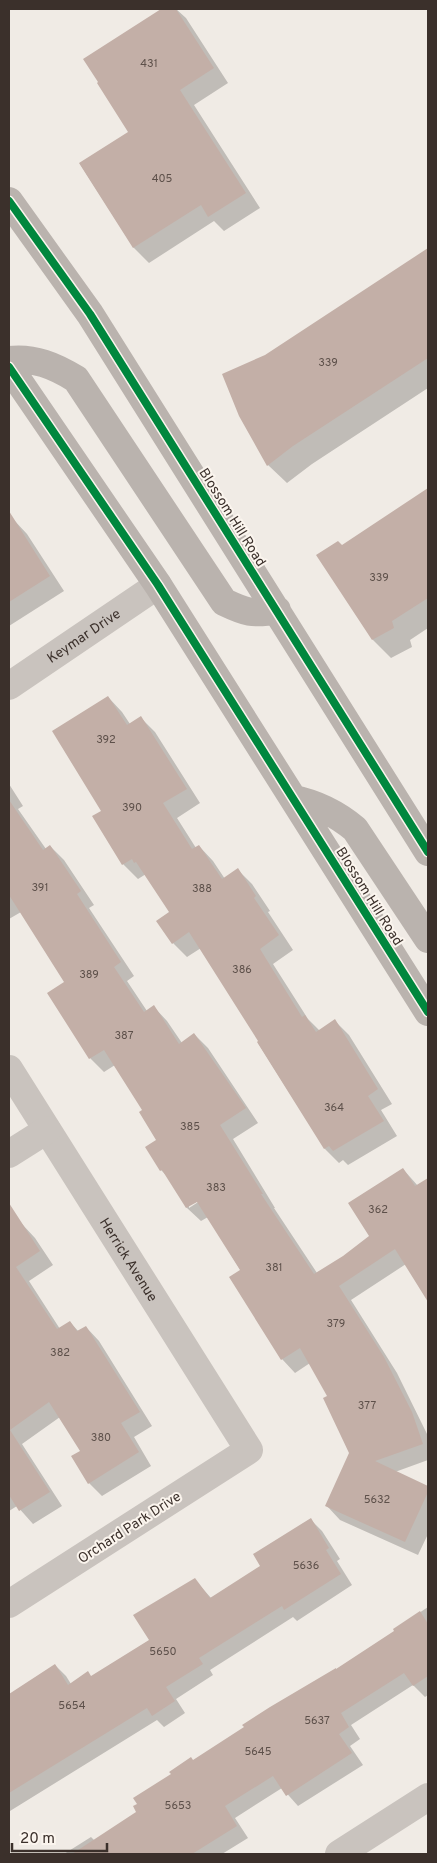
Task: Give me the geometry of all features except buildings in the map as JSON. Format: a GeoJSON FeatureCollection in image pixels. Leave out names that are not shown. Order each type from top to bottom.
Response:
{"type":"FeatureCollection","features":[{"type":"Feature","properties":{"kind":"main road","name":"Blossom Hill Road"},"geometry":{"type":"LineString","coordinates":[[9,201],[90,314],[428,852]]}},
{"type":"Feature","properties":{"kind":"main road"},"geometry":{"type":"LineString","coordinates":[[9,360],[22,359],[41,362],[59,368],[76,379],[224,602],[242,610],[259,614],[277,610]]}},
{"type":"Feature","properties":{"kind":"main road","name":"Blossom Hill Road"},"geometry":{"type":"LineString","coordinates":[[9,367],[158,585],[428,1012]]}},
{"type":"Feature","properties":{"kind":"main road"},"geometry":{"type":"LineString","coordinates":[[294,799],[326,809],[355,829],[428,939]]}},
{"type":"Feature","properties":{"kind":"street","name":"Keymar Drive"},"geometry":{"type":"LineString","coordinates":[[9,686],[158,585]]}},
{"type":"Feature","properties":{"kind":"street","name":"Herrick Avenue"},"geometry":{"type":"LineString","coordinates":[[9,1069],[249,1450]]}},
{"type":"Feature","properties":{"kind":"street"},"geometry":{"type":"LineString","coordinates":[[9,1154],[47,1130]]}},
{"type":"Feature","properties":{"kind":"street","name":"Orchard Park Drive"},"geometry":{"type":"LineString","coordinates":[[9,1604],[249,1450]]}},
{"type":"Feature","properties":{"kind":"street"},"geometry":{"type":"LineString","coordinates":[[338,1854],[428,1797]]}},
{"type":"Feature","properties":{"kind":"cycle path"},"geometry":{"type":"LineString","coordinates":[[9,201],[90,314],[428,852]]}},
{"type":"Feature","properties":{"kind":"cycle path"},"geometry":{"type":"LineString","coordinates":[[9,367],[158,585],[428,1012]]}}]}
